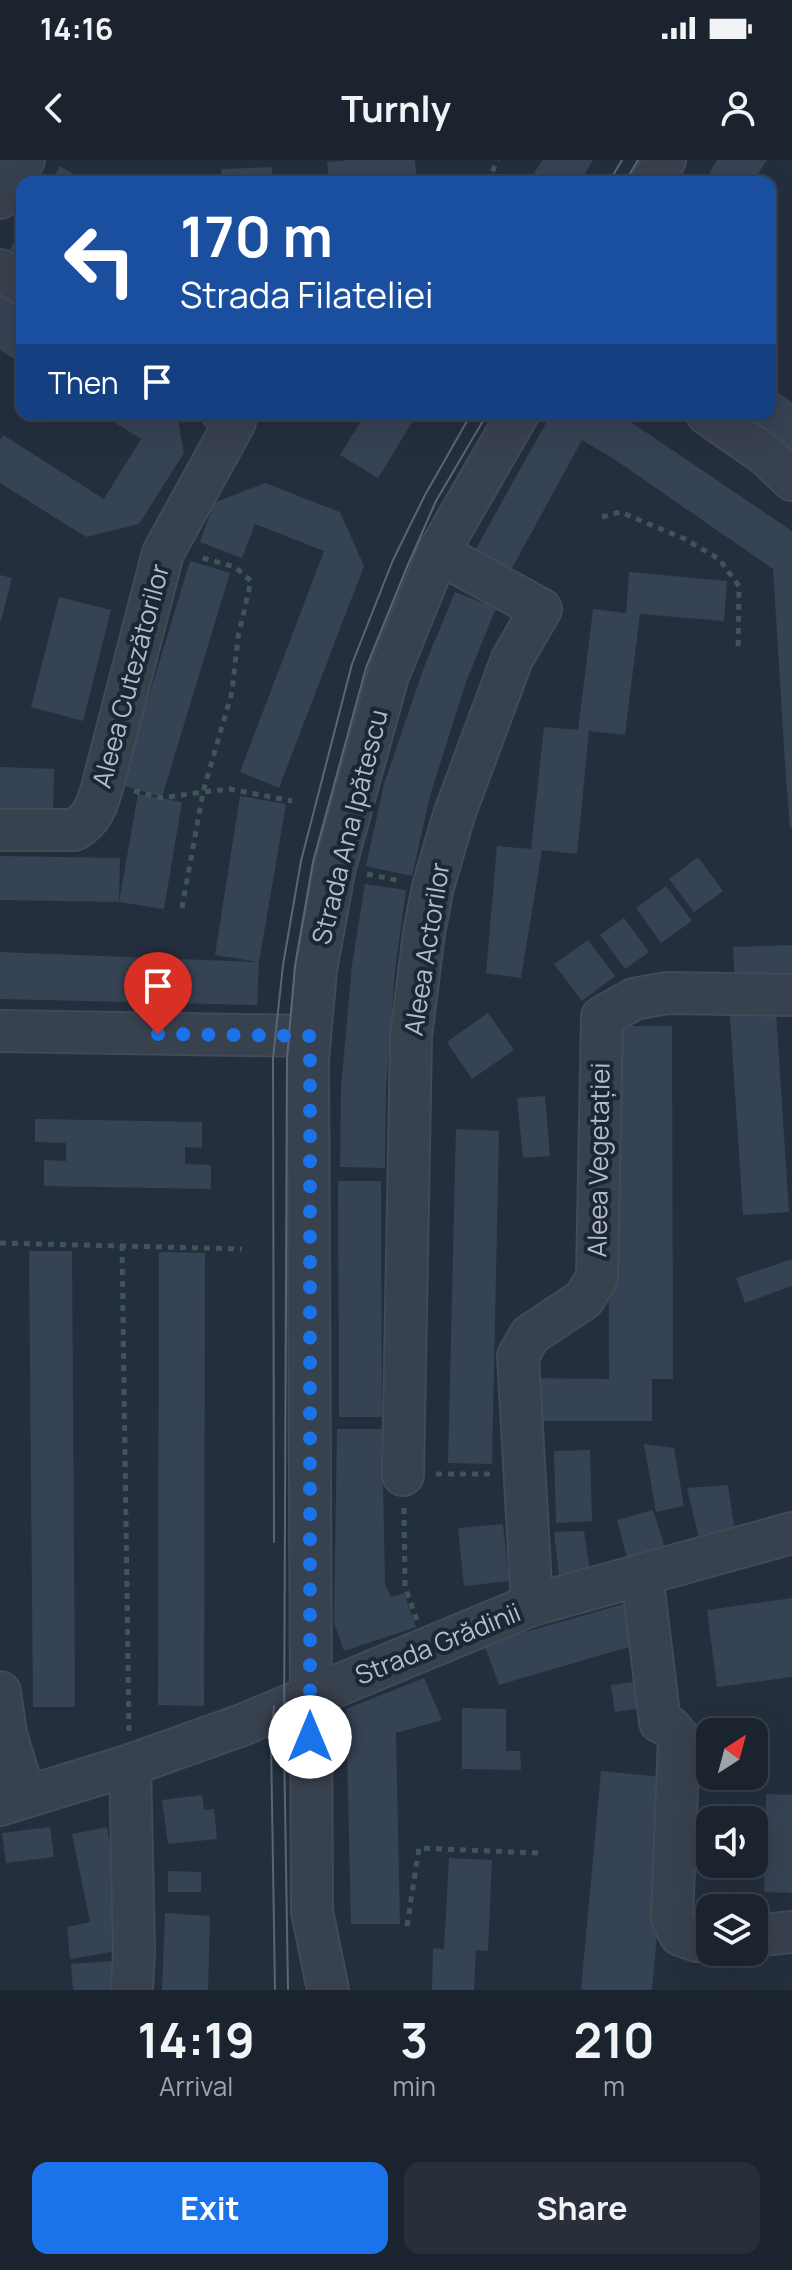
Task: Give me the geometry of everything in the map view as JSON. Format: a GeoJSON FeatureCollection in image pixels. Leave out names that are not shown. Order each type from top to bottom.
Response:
{"type":"FeatureCollection","features":[{"type":"Feature","properties":{"kind":"street"},"geometry":{"type":"LineString","coordinates":[[0,198],[24,160]]}},
{"type":"Feature","properties":{"kind":"street","name":"Aleea Cutezătorilor"},"geometry":{"type":"LineString","coordinates":[[0,830],[74,830],[92,816],[163,553],[235,422],[232,420]]}},
{"type":"Feature","properties":{"kind":"street","name":"Strada Ana Ipătescu"},"geometry":{"type":"LineString","coordinates":[[328,1990],[312,1911],[310,1036],[316,970],[335,867],[388,676],[438,553],[515,420]]}},
{"type":"Feature","properties":{"kind":"street"},"geometry":{"type":"LineString","coordinates":[[716,420],[766,455],[792,480]]}},
{"type":"Feature","properties":{"kind":"street","name":"Aleea Actorilor"},"geometry":{"type":"LineString","coordinates":[[403,1475],[407,1173],[415,991],[433,887],[454,815],[512,659],[541,609],[438,553]]}},
{"type":"Feature","properties":{"kind":"street","name":"Aleea Vegetației"},"geometry":{"type":"LineString","coordinates":[[532,1605],[518,1356],[530,1335],[584,1299],[597,1277],[602,1017],[634,999],[667,993],[792,995]]}},
{"type":"Feature","properties":{"kind":"street"},"geometry":{"type":"LineString","coordinates":[[0,1031],[310,1036]]}},
{"type":"Feature","properties":{"kind":"street","name":"Strada Grădinii"},"geometry":{"type":"LineString","coordinates":[[12,1801],[130,1765],[242,1725],[532,1605],[792,1533]]}},
{"type":"Feature","properties":{"kind":"street"},"geometry":{"type":"LineString","coordinates":[[642,1575],[660,1722],[671,1728],[679,1738],[672,1919],[680,1935],[696,1941]]}},
{"type":"Feature","properties":{"kind":"street"},"geometry":{"type":"LineString","coordinates":[[0,1692],[12,1801]]}},
{"type":"Feature","properties":{"kind":"street"},"geometry":{"type":"LineString","coordinates":[[130,1765],[132,1990]]}},
{"type":"Feature","properties":{"kind":"street"},"geometry":{"type":"LineString","coordinates":[[768,1935],[792,1932]]}},
{"type":"Feature","properties":{"kind":"path"},"geometry":{"type":"LineString","coordinates":[[602,517],[620,512],[685,539],[719,559],[739,586],[738,652]]}},
{"type":"Feature","properties":{"kind":"path"},"geometry":{"type":"LineString","coordinates":[[163,553],[192,555],[235,567],[251,581],[238,637],[232,692],[203,792],[182,908]]}},
{"type":"Feature","properties":{"kind":"path"},"geometry":{"type":"LineString","coordinates":[[103,784],[162,798],[230,789],[292,801]]}},
{"type":"Feature","properties":{"kind":"path"},"geometry":{"type":"LineString","coordinates":[[360,873],[433,887]]}},
{"type":"Feature","properties":{"kind":"path"},"geometry":{"type":"LineString","coordinates":[[0,1243],[242,1249]]}},
{"type":"Feature","properties":{"kind":"path"},"geometry":{"type":"LineString","coordinates":[[122,1245],[130,1765]]}},
{"type":"Feature","properties":{"kind":"path"},"geometry":{"type":"LineString","coordinates":[[427,1647],[405,1587],[403,1475],[525,1474]]}},
{"type":"Feature","properties":{"kind":"path"},"geometry":{"type":"LineString","coordinates":[[407,1926],[419,1848],[541,1853]]}},
{"type":"Feature","properties":{"kind":"building"},"geometry":{"type":"Polygon","coordinates":[[[415,160],[416,176],[328,176],[327,162],[415,160]]]}},
{"type":"Feature","properties":{"kind":"building"},"geometry":{"type":"Polygon","coordinates":[[[542,160],[593,160],[584,176],[533,176],[542,160]]]}},
{"type":"Feature","properties":{"kind":"building"},"geometry":{"type":"Polygon","coordinates":[[[717,160],[767,160],[757,176],[708,176],[717,160]]]}},
{"type":"Feature","properties":{"kind":"building"},"geometry":{"type":"Polygon","coordinates":[[[60,166],[76,176],[54,176],[60,166]]]}},
{"type":"Feature","properties":{"kind":"building"},"geometry":{"type":"Polygon","coordinates":[[[272,167],[273,176],[221,176],[221,169],[272,167]]]}},
{"type":"Feature","properties":{"kind":"building"},"geometry":{"type":"Polygon","coordinates":[[[16,239],[16,259],[7,254],[16,239]]]}},
{"type":"Feature","properties":{"kind":"building"},"geometry":{"type":"Polygon","coordinates":[[[0,295],[16,304],[16,360],[0,350],[0,295]]]}},
{"type":"Feature","properties":{"kind":"building"},"geometry":{"type":"Polygon","coordinates":[[[776,391],[792,402],[792,449],[751,422],[776,420],[776,391]]]}},
{"type":"Feature","properties":{"kind":"building"},"geometry":{"type":"Polygon","coordinates":[[[111,420],[178,420],[184,453],[139,524],[86,537],[0,483],[0,440],[3,435],[104,499],[141,439],[111,420]]]}},
{"type":"Feature","properties":{"kind":"building"},"geometry":{"type":"Polygon","coordinates":[[[361,420],[413,420],[378,478],[340,455],[361,420]]]}},
{"type":"Feature","properties":{"kind":"building"},"geometry":{"type":"Polygon","coordinates":[[[548,420],[628,420],[792,531],[792,828],[773,569],[582,440],[505,581],[469,561],[548,420]]]}},
{"type":"Feature","properties":{"kind":"building"},"geometry":{"type":"Polygon","coordinates":[[[265,483],[340,512],[364,566],[279,788],[240,772],[324,551],[255,524],[242,558],[200,542],[214,503],[265,483]]]}},
{"type":"Feature","properties":{"kind":"building"},"geometry":{"type":"Polygon","coordinates":[[[190,561],[230,573],[162,797],[122,785],[190,561]]]}},
{"type":"Feature","properties":{"kind":"building"},"geometry":{"type":"Polygon","coordinates":[[[629,572],[727,581],[724,621],[640,614],[625,735],[589,731],[577,854],[542,850],[521,978],[486,973],[497,846],[531,849],[544,727],[578,730],[593,609],[626,613],[629,572]]]}},
{"type":"Feature","properties":{"kind":"building"},"geometry":{"type":"Polygon","coordinates":[[[0,575],[12,578],[1,621],[0,621],[0,575]]]}},
{"type":"Feature","properties":{"kind":"building"},"geometry":{"type":"Polygon","coordinates":[[[455,592],[496,608],[466,682],[430,796],[412,876],[366,866],[384,784],[424,667],[455,592]]]}},
{"type":"Feature","properties":{"kind":"building"},"geometry":{"type":"Polygon","coordinates":[[[59,597],[111,610],[83,721],[31,707],[59,597]]]}},
{"type":"Feature","properties":{"kind":"building"},"geometry":{"type":"Polygon","coordinates":[[[0,767],[54,769],[53,818],[0,817],[0,767]]]}},
{"type":"Feature","properties":{"kind":"building"},"geometry":{"type":"Polygon","coordinates":[[[138,794],[182,802],[164,909],[119,902],[138,794]]]}},
{"type":"Feature","properties":{"kind":"building"},"geometry":{"type":"Polygon","coordinates":[[[240,796],[286,804],[259,962],[215,955],[240,796]]]}},
{"type":"Feature","properties":{"kind":"building"},"geometry":{"type":"Polygon","coordinates":[[[0,856],[120,858],[119,902],[0,900],[0,856]]]}},
{"type":"Feature","properties":{"kind":"building"},"geometry":{"type":"Polygon","coordinates":[[[698,857],[723,891],[694,912],[669,879],[698,857]]]}},
{"type":"Feature","properties":{"kind":"building"},"geometry":{"type":"Polygon","coordinates":[[[365,884],[406,890],[395,970],[386,1089],[385,1168],[340,1167],[341,1087],[352,965],[365,884]]]}},
{"type":"Feature","properties":{"kind":"building"},"geometry":{"type":"Polygon","coordinates":[[[666,886],[692,921],[661,943],[636,908],[666,886]]]}},
{"type":"Feature","properties":{"kind":"building"},"geometry":{"type":"Polygon","coordinates":[[[624,918],[649,952],[625,969],[600,935],[624,918]]]}},
{"type":"Feature","properties":{"kind":"building"},"geometry":{"type":"Polygon","coordinates":[[[588,940],[615,976],[582,1001],[554,964],[588,940]]]}},
{"type":"Feature","properties":{"kind":"building"},"geometry":{"type":"Polygon","coordinates":[[[792,945],[792,982],[735,985],[733,947],[792,945]]]}},
{"type":"Feature","properties":{"kind":"building"},"geometry":{"type":"Polygon","coordinates":[[[0,952],[259,962],[257,1005],[0,999],[0,952]]]}},
{"type":"Feature","properties":{"kind":"building"},"geometry":{"type":"Polygon","coordinates":[[[488,1013],[514,1050],[472,1079],[447,1042],[488,1013]]]}},
{"type":"Feature","properties":{"kind":"building"},"geometry":{"type":"Polygon","coordinates":[[[776,1013],[789,1212],[743,1215],[730,1016],[776,1013]]]}},
{"type":"Feature","properties":{"kind":"building"},"geometry":{"type":"Polygon","coordinates":[[[608,1026],[672,1026],[673,1379],[652,1379],[652,1421],[529,1421],[529,1378],[609,1379],[608,1026]]]}},
{"type":"Feature","properties":{"kind":"building"},"geometry":{"type":"Polygon","coordinates":[[[545,1096],[550,1156],[523,1158],[517,1098],[545,1096]]]}},
{"type":"Feature","properties":{"kind":"building"},"geometry":{"type":"Polygon","coordinates":[[[35,1119],[202,1122],[202,1148],[185,1147],[185,1164],[211,1165],[211,1189],[44,1186],[44,1160],[66,1161],[66,1143],[35,1142],[35,1119]]]}},
{"type":"Feature","properties":{"kind":"building"},"geometry":{"type":"Polygon","coordinates":[[[456,1129],[499,1131],[492,1464],[448,1463],[456,1129]]]}},
{"type":"Feature","properties":{"kind":"building"},"geometry":{"type":"Polygon","coordinates":[[[338,1181],[381,1181],[382,1417],[339,1417],[338,1181]]]}},
{"type":"Feature","properties":{"kind":"building"},"geometry":{"type":"Polygon","coordinates":[[[29,1251],[72,1251],[75,1707],[33,1707],[29,1251]]]}},
{"type":"Feature","properties":{"kind":"building"},"geometry":{"type":"Polygon","coordinates":[[[159,1252],[205,1253],[204,1706],[158,1705],[159,1252]]]}},
{"type":"Feature","properties":{"kind":"building"},"geometry":{"type":"Polygon","coordinates":[[[792,1259],[792,1286],[745,1303],[736,1278],[792,1259]]]}},
{"type":"Feature","properties":{"kind":"building"},"geometry":{"type":"Polygon","coordinates":[[[337,1429],[382,1429],[385,1584],[391,1597],[404,1593],[416,1627],[344,1651],[334,1623],[337,1429]]]}},
{"type":"Feature","properties":{"kind":"building"},"geometry":{"type":"Polygon","coordinates":[[[644,1444],[674,1448],[684,1506],[656,1512],[644,1444]]]}},
{"type":"Feature","properties":{"kind":"building"},"geometry":{"type":"Polygon","coordinates":[[[590,1450],[592,1521],[556,1523],[554,1451],[590,1450]]]}},
{"type":"Feature","properties":{"kind":"building"},"geometry":{"type":"Polygon","coordinates":[[[728,1485],[735,1532],[699,1538],[687,1488],[728,1485]]]}},
{"type":"Feature","properties":{"kind":"building"},"geometry":{"type":"Polygon","coordinates":[[[653,1510],[667,1554],[630,1569],[617,1520],[653,1510]]]}},
{"type":"Feature","properties":{"kind":"building"},"geometry":{"type":"Polygon","coordinates":[[[503,1524],[509,1581],[464,1586],[458,1528],[503,1524]]]}},
{"type":"Feature","properties":{"kind":"building"},"geometry":{"type":"Polygon","coordinates":[[[584,1531],[591,1577],[560,1584],[554,1532],[584,1531]]]}},
{"type":"Feature","properties":{"kind":"building"},"geometry":{"type":"Polygon","coordinates":[[[792,1598],[792,1677],[717,1687],[707,1610],[792,1598]]]}},
{"type":"Feature","properties":{"kind":"building"},"geometry":{"type":"Polygon","coordinates":[[[634,1601],[646,1642],[499,1685],[484,1644],[634,1601]]]}},
{"type":"Feature","properties":{"kind":"building"},"geometry":{"type":"Polygon","coordinates":[[[424,1678],[442,1720],[396,1733],[400,1924],[351,1924],[346,1709],[424,1678]]]}},
{"type":"Feature","properties":{"kind":"building"},"geometry":{"type":"Polygon","coordinates":[[[640,1681],[643,1708],[615,1712],[611,1685],[640,1681]]]}},
{"type":"Feature","properties":{"kind":"building"},"geometry":{"type":"Polygon","coordinates":[[[462,1708],[506,1709],[506,1751],[520,1751],[521,1770],[462,1769],[462,1708]]]}},
{"type":"Feature","properties":{"kind":"building"},"geometry":{"type":"Polygon","coordinates":[[[601,1771],[671,1778],[652,1990],[581,1990],[601,1771]]]}},
{"type":"Feature","properties":{"kind":"building"},"geometry":{"type":"Polygon","coordinates":[[[766,1794],[792,1795],[792,1893],[764,1892],[764,1878],[768,1878],[766,1794]]]}},
{"type":"Feature","properties":{"kind":"building"},"geometry":{"type":"Polygon","coordinates":[[[202,1795],[204,1810],[214,1809],[217,1839],[168,1844],[162,1800],[202,1795]]]}},
{"type":"Feature","properties":{"kind":"building"},"geometry":{"type":"Polygon","coordinates":[[[50,1827],[54,1857],[6,1863],[2,1833],[50,1827]]]}},
{"type":"Feature","properties":{"kind":"building"},"geometry":{"type":"Polygon","coordinates":[[[107,1827],[127,1949],[70,1959],[67,1927],[90,1922],[72,1834],[107,1827]]]}},
{"type":"Feature","properties":{"kind":"building"},"geometry":{"type":"Polygon","coordinates":[[[449,1858],[492,1860],[488,1951],[476,1950],[474,1990],[432,1990],[433,1948],[444,1949],[449,1858]]]}},
{"type":"Feature","properties":{"kind":"building"},"geometry":{"type":"Polygon","coordinates":[[[168,1871],[201,1872],[201,1892],[168,1892],[168,1871]]]}},
{"type":"Feature","properties":{"kind":"building"},"geometry":{"type":"Polygon","coordinates":[[[165,1913],[210,1916],[208,1990],[162,1990],[165,1913]]]}},
{"type":"Feature","properties":{"kind":"building"},"geometry":{"type":"Polygon","coordinates":[[[124,1960],[126,1990],[73,1990],[71,1964],[124,1960]]]}},
{"type":"Feature","properties":{"kind":"tram line"},"geometry":{"type":"LineString","coordinates":[[613,176],[622,160]]}},
{"type":"Feature","properties":{"kind":"tram line"},"geometry":{"type":"LineString","coordinates":[[629,176],[638,160]]}},
{"type":"Feature","properties":{"kind":"tram line"},"geometry":{"type":"LineString","coordinates":[[274,1542],[273,1058],[283,965],[301,861],[352,664],[393,560],[468,420]]}},
{"type":"Feature","properties":{"kind":"tram line"},"geometry":{"type":"LineString","coordinates":[[288,1990],[284,1740],[287,1059],[295,966],[313,862],[366,668],[436,501],[483,420]]}},
{"type":"Feature","properties":{"kind":"tram line"},"geometry":{"type":"LineString","coordinates":[[274,1706],[271,1741],[275,1990]]}},
{"type":"Feature","properties":{"kind":"route"},"geometry":{"type":"LineString","coordinates":[[158,1034],[310,1036],[310,1737]]}}]}
